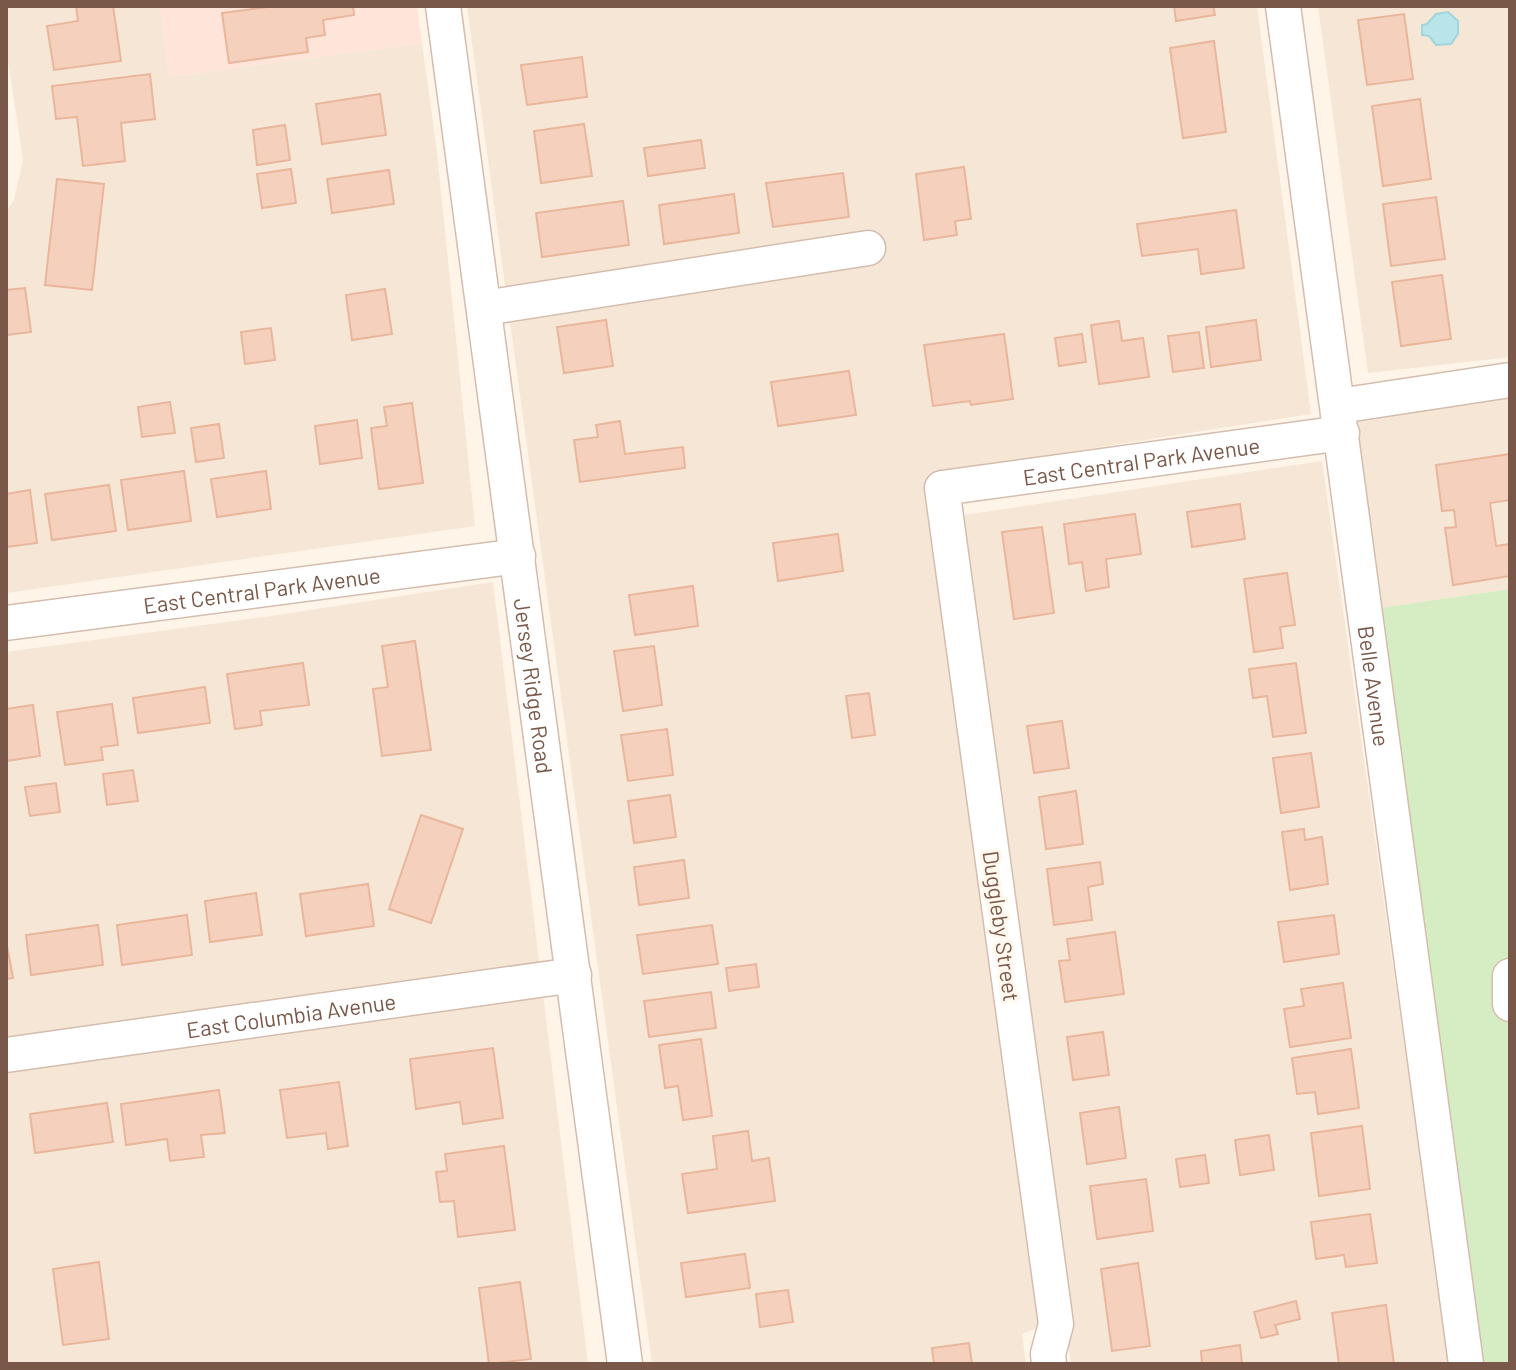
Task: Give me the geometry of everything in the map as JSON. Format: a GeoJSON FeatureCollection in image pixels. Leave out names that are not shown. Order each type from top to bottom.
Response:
{"type":"FeatureCollection","features":[{"type":"Feature","properties":{"kind":"street","name":"Jersey Ridge Road"},"geometry":{"type":"LineString","coordinates":[[443,6],[625,1364]]}},
{"type":"Feature","properties":{"kind":"street","name":"Belle Avenue"},"geometry":{"type":"LineString","coordinates":[[1283,6],[1466,1364]]}},
{"type":"Feature","properties":{"kind":"street"},"geometry":{"type":"LineString","coordinates":[[484,308],[868,248]]}},
{"type":"Feature","properties":{"kind":"street","name":"East Central Park Avenue"},"geometry":{"type":"LineString","coordinates":[[942,488],[1340,420],[1510,380]]}},
{"type":"Feature","properties":{"kind":"street","name":"Duggleby Street"},"geometry":{"type":"LineString","coordinates":[[942,488],[1056,1324],[1048,1354],[1049,1364]]}},
{"type":"Feature","properties":{"kind":"street","name":"East Central Park Avenue"},"geometry":{"type":"LineString","coordinates":[[6,623],[518,556]]}},
{"type":"Feature","properties":{"kind":"street","name":"East Columbia Avenue"},"geometry":{"type":"LineString","coordinates":[[6,1055],[574,975]]}},
{"type":"Feature","properties":{"kind":"street"},"geometry":{"type":"LineString","coordinates":[[1510,976],[1510,1004]]}},
{"type":"Feature","properties":{"kind":"shaded area"},"geometry":{"type":"Polygon","coordinates":[[[6,6],[160,6],[169,77],[422,43],[437,152],[475,526],[6,593],[6,212],[14,200],[23,160],[6,47],[6,6]]]}},
{"type":"Feature","properties":{"kind":"shaded area"},"geometry":{"type":"Polygon","coordinates":[[[160,6],[417,6],[422,43],[169,77],[160,6]]]}},
{"type":"Feature","properties":{"kind":"shaded area"},"geometry":{"type":"Polygon","coordinates":[[[467,6],[1257,6],[1311,414],[934,473],[1044,1325],[1022,1334],[1026,1364],[652,1364],[467,6]]]}},
{"type":"Feature","properties":{"kind":"shaded area"},"geometry":{"type":"Polygon","coordinates":[[[1318,6],[1510,6],[1510,357],[1368,373],[1318,6]]]}},
{"type":"Feature","properties":{"kind":"shaded area"},"geometry":{"type":"Polygon","coordinates":[[[1510,393],[1510,589],[1373,609],[1346,418],[1510,393]]]}},
{"type":"Feature","properties":{"kind":"shaded area"},"geometry":{"type":"Polygon","coordinates":[[[1322,461],[1449,1364],[1071,1364],[958,516],[1322,461]]]}},
{"type":"Feature","properties":{"kind":"shaded area"},"geometry":{"type":"Polygon","coordinates":[[[493,582],[588,1364],[6,1364],[6,652],[493,582]]]}},
{"type":"Feature","properties":{"kind":"green space"},"geometry":{"type":"Polygon","coordinates":[[[1510,589],[1510,1364],[1476,1364],[1373,609],[1510,589]]]}},
{"type":"Feature","properties":{"kind":"water"},"geometry":{"type":"Polygon","coordinates":[[[1448,12],[1458,21],[1458,34],[1451,44],[1436,45],[1429,36],[1422,35],[1422,25],[1436,14],[1448,12]]]}},
{"type":"Feature","properties":{"kind":"building"},"geometry":{"type":"Polygon","coordinates":[[[76,6],[113,6],[121,61],[54,70],[47,26],[78,21],[76,6]]]}},
{"type":"Feature","properties":{"kind":"building"},"geometry":{"type":"Polygon","coordinates":[[[275,6],[353,6],[354,15],[323,20],[325,35],[306,38],[308,52],[229,63],[222,13],[275,6]]]}},
{"type":"Feature","properties":{"kind":"building"},"geometry":{"type":"Polygon","coordinates":[[[1174,6],[1213,6],[1215,15],[1176,21],[1174,6]]]}},
{"type":"Feature","properties":{"kind":"building"},"geometry":{"type":"Polygon","coordinates":[[[1404,14],[1413,79],[1367,85],[1358,20],[1404,14]]]}},
{"type":"Feature","properties":{"kind":"building"},"geometry":{"type":"Polygon","coordinates":[[[1214,41],[1226,132],[1183,138],[1170,48],[1214,41]]]}},
{"type":"Feature","properties":{"kind":"building"},"geometry":{"type":"Polygon","coordinates":[[[582,57],[587,97],[527,105],[521,65],[582,57]]]}},
{"type":"Feature","properties":{"kind":"building"},"geometry":{"type":"Polygon","coordinates":[[[150,74],[155,119],[121,123],[125,161],[83,166],[77,117],[56,119],[52,86],[150,74]]]}},
{"type":"Feature","properties":{"kind":"building"},"geometry":{"type":"Polygon","coordinates":[[[380,94],[386,135],[322,144],[316,104],[380,94]]]}},
{"type":"Feature","properties":{"kind":"building"},"geometry":{"type":"Polygon","coordinates":[[[1420,99],[1431,179],[1383,186],[1372,106],[1420,99]]]}},
{"type":"Feature","properties":{"kind":"building"},"geometry":{"type":"Polygon","coordinates":[[[584,124],[592,176],[541,183],[534,131],[584,124]]]}},
{"type":"Feature","properties":{"kind":"building"},"geometry":{"type":"Polygon","coordinates":[[[285,125],[290,160],[257,165],[253,130],[285,125]]]}},
{"type":"Feature","properties":{"kind":"building"},"geometry":{"type":"Polygon","coordinates":[[[701,140],[705,168],[648,176],[644,148],[701,140]]]}},
{"type":"Feature","properties":{"kind":"building"},"geometry":{"type":"Polygon","coordinates":[[[964,167],[971,219],[955,221],[957,235],[924,240],[916,174],[964,167]]]}},
{"type":"Feature","properties":{"kind":"building"},"geometry":{"type":"Polygon","coordinates":[[[291,169],[296,203],[262,208],[257,174],[291,169]]]}},
{"type":"Feature","properties":{"kind":"building"},"geometry":{"type":"Polygon","coordinates":[[[389,170],[394,204],[332,213],[327,179],[389,170]]]}},
{"type":"Feature","properties":{"kind":"building"},"geometry":{"type":"Polygon","coordinates":[[[843,173],[849,217],[773,227],[766,183],[843,173]]]}},
{"type":"Feature","properties":{"kind":"building"},"geometry":{"type":"Polygon","coordinates":[[[57,179],[104,184],[92,290],[45,285],[57,179]]]}},
{"type":"Feature","properties":{"kind":"building"},"geometry":{"type":"Polygon","coordinates":[[[734,194],[739,233],[664,244],[659,205],[734,194]]]}},
{"type":"Feature","properties":{"kind":"building"},"geometry":{"type":"Polygon","coordinates":[[[1436,197],[1445,259],[1391,266],[1383,204],[1436,197]]]}},
{"type":"Feature","properties":{"kind":"building"},"geometry":{"type":"Polygon","coordinates":[[[623,201],[629,245],[542,257],[536,213],[623,201]]]}},
{"type":"Feature","properties":{"kind":"building"},"geometry":{"type":"Polygon","coordinates":[[[1236,210],[1244,268],[1201,274],[1198,249],[1142,256],[1137,224],[1236,210]]]}},
{"type":"Feature","properties":{"kind":"building"},"geometry":{"type":"Polygon","coordinates":[[[1442,275],[1451,339],[1401,346],[1392,282],[1442,275]]]}},
{"type":"Feature","properties":{"kind":"building"},"geometry":{"type":"Polygon","coordinates":[[[25,288],[31,332],[6,335],[6,290],[25,288]]]}},
{"type":"Feature","properties":{"kind":"building"},"geometry":{"type":"Polygon","coordinates":[[[385,289],[392,334],[352,340],[346,295],[385,289]]]}},
{"type":"Feature","properties":{"kind":"building"},"geometry":{"type":"Polygon","coordinates":[[[606,320],[613,366],[564,373],[557,327],[606,320]]]}},
{"type":"Feature","properties":{"kind":"building"},"geometry":{"type":"Polygon","coordinates":[[[1256,320],[1261,360],[1211,367],[1206,327],[1256,320]]]}},
{"type":"Feature","properties":{"kind":"building"},"geometry":{"type":"Polygon","coordinates":[[[1119,321],[1122,341],[1143,338],[1149,377],[1099,384],[1091,325],[1119,321]]]}},
{"type":"Feature","properties":{"kind":"building"},"geometry":{"type":"Polygon","coordinates":[[[271,328],[275,360],[245,364],[241,332],[271,328]]]}},
{"type":"Feature","properties":{"kind":"building"},"geometry":{"type":"Polygon","coordinates":[[[1199,332],[1204,368],[1173,372],[1168,336],[1199,332]]]}},
{"type":"Feature","properties":{"kind":"building"},"geometry":{"type":"Polygon","coordinates":[[[1004,334],[1013,399],[933,406],[924,345],[1004,334]]]}},
{"type":"Feature","properties":{"kind":"building"},"geometry":{"type":"Polygon","coordinates":[[[1082,334],[1086,362],[1059,366],[1055,338],[1082,334]]]}},
{"type":"Feature","properties":{"kind":"building"},"geometry":{"type":"Polygon","coordinates":[[[849,371],[856,415],[778,426],[771,382],[849,371]]]}},
{"type":"Feature","properties":{"kind":"building"},"geometry":{"type":"Polygon","coordinates":[[[170,402],[175,433],[142,437],[138,407],[170,402]]]}},
{"type":"Feature","properties":{"kind":"building"},"geometry":{"type":"Polygon","coordinates":[[[412,403],[423,483],[379,489],[371,428],[387,426],[384,407],[412,403]]]}},
{"type":"Feature","properties":{"kind":"building"},"geometry":{"type":"Polygon","coordinates":[[[357,420],[362,458],[320,464],[315,426],[357,420]]]}},
{"type":"Feature","properties":{"kind":"building"},"geometry":{"type":"Polygon","coordinates":[[[620,421],[625,454],[683,447],[685,468],[580,482],[574,440],[598,437],[596,425],[620,421]]]}},
{"type":"Feature","properties":{"kind":"building"},"geometry":{"type":"Polygon","coordinates":[[[219,424],[224,458],[196,462],[191,428],[219,424]]]}},
{"type":"Feature","properties":{"kind":"building"},"geometry":{"type":"Polygon","coordinates":[[[1510,454],[1510,500],[1490,503],[1496,546],[1510,544],[1510,576],[1453,585],[1445,528],[1456,527],[1454,510],[1442,511],[1436,465],[1510,454]]]}},
{"type":"Feature","properties":{"kind":"building"},"geometry":{"type":"Polygon","coordinates":[[[184,471],[191,521],[128,530],[121,480],[184,471]]]}},
{"type":"Feature","properties":{"kind":"building"},"geometry":{"type":"Polygon","coordinates":[[[266,471],[271,509],[217,517],[211,479],[266,471]]]}},
{"type":"Feature","properties":{"kind":"building"},"geometry":{"type":"Polygon","coordinates":[[[109,485],[116,531],[52,540],[45,494],[109,485]]]}},
{"type":"Feature","properties":{"kind":"building"},"geometry":{"type":"Polygon","coordinates":[[[30,490],[37,543],[6,547],[6,494],[30,490]]]}},
{"type":"Feature","properties":{"kind":"building"},"geometry":{"type":"Polygon","coordinates":[[[1240,504],[1245,539],[1192,547],[1187,512],[1240,504]]]}},
{"type":"Feature","properties":{"kind":"building"},"geometry":{"type":"Polygon","coordinates":[[[1135,514],[1141,554],[1106,559],[1109,587],[1086,591],[1082,562],[1069,564],[1064,524],[1135,514]]]}},
{"type":"Feature","properties":{"kind":"building"},"geometry":{"type":"Polygon","coordinates":[[[1042,527],[1054,613],[1014,619],[1002,532],[1042,527]]]}},
{"type":"Feature","properties":{"kind":"building"},"geometry":{"type":"Polygon","coordinates":[[[838,534],[843,571],[778,581],[773,543],[838,534]]]}},
{"type":"Feature","properties":{"kind":"building"},"geometry":{"type":"Polygon","coordinates":[[[1287,573],[1295,625],[1280,627],[1283,648],[1254,652],[1244,579],[1287,573]]]}},
{"type":"Feature","properties":{"kind":"building"},"geometry":{"type":"Polygon","coordinates":[[[693,586],[698,626],[635,635],[629,595],[693,586]]]}},
{"type":"Feature","properties":{"kind":"building"},"geometry":{"type":"Polygon","coordinates":[[[415,641],[431,750],[382,756],[373,689],[388,687],[382,646],[415,641]]]}},
{"type":"Feature","properties":{"kind":"building"},"geometry":{"type":"Polygon","coordinates":[[[654,646],[662,705],[623,711],[614,651],[654,646]]]}},
{"type":"Feature","properties":{"kind":"building"},"geometry":{"type":"Polygon","coordinates":[[[303,663],[309,705],[260,711],[262,725],[235,729],[227,674],[303,663]]]}},
{"type":"Feature","properties":{"kind":"building"},"geometry":{"type":"Polygon","coordinates":[[[1296,663],[1306,733],[1273,737],[1267,696],[1253,698],[1249,669],[1296,663]]]}},
{"type":"Feature","properties":{"kind":"building"},"geometry":{"type":"Polygon","coordinates":[[[205,687],[210,723],[138,733],[133,698],[205,687]]]}},
{"type":"Feature","properties":{"kind":"building"},"geometry":{"type":"Polygon","coordinates":[[[869,693],[875,735],[852,738],[846,696],[869,693]]]}},
{"type":"Feature","properties":{"kind":"building"},"geometry":{"type":"Polygon","coordinates":[[[112,704],[118,745],[101,747],[103,760],[65,765],[57,712],[112,704]]]}},
{"type":"Feature","properties":{"kind":"building"},"geometry":{"type":"Polygon","coordinates":[[[33,705],[40,756],[6,761],[6,709],[33,705]]]}},
{"type":"Feature","properties":{"kind":"building"},"geometry":{"type":"Polygon","coordinates":[[[1062,721],[1069,768],[1034,773],[1027,726],[1062,721]]]}},
{"type":"Feature","properties":{"kind":"building"},"geometry":{"type":"Polygon","coordinates":[[[667,729],[673,775],[628,781],[621,735],[667,729]]]}},
{"type":"Feature","properties":{"kind":"building"},"geometry":{"type":"Polygon","coordinates":[[[1311,753],[1319,807],[1281,813],[1273,758],[1311,753]]]}},
{"type":"Feature","properties":{"kind":"building"},"geometry":{"type":"Polygon","coordinates":[[[133,770],[138,801],[107,805],[103,774],[133,770]]]}},
{"type":"Feature","properties":{"kind":"building"},"geometry":{"type":"Polygon","coordinates":[[[56,783],[60,812],[30,816],[25,787],[56,783]]]}},
{"type":"Feature","properties":{"kind":"building"},"geometry":{"type":"Polygon","coordinates":[[[1076,791],[1083,844],[1046,849],[1039,797],[1076,791]]]}},
{"type":"Feature","properties":{"kind":"building"},"geometry":{"type":"Polygon","coordinates":[[[670,795],[676,837],[634,843],[628,801],[670,795]]]}},
{"type":"Feature","properties":{"kind":"building"},"geometry":{"type":"Polygon","coordinates":[[[421,815],[463,829],[431,923],[389,909],[421,815]]]}},
{"type":"Feature","properties":{"kind":"building"},"geometry":{"type":"Polygon","coordinates":[[[1304,829],[1305,840],[1322,837],[1328,884],[1290,890],[1282,832],[1304,829]]]}},
{"type":"Feature","properties":{"kind":"building"},"geometry":{"type":"Polygon","coordinates":[[[684,860],[689,898],[639,905],[634,867],[684,860]]]}},
{"type":"Feature","properties":{"kind":"building"},"geometry":{"type":"Polygon","coordinates":[[[1100,862],[1103,884],[1088,887],[1092,920],[1054,925],[1047,869],[1100,862]]]}},
{"type":"Feature","properties":{"kind":"building"},"geometry":{"type":"Polygon","coordinates":[[[368,884],[374,926],[306,936],[300,894],[368,884]]]}},
{"type":"Feature","properties":{"kind":"building"},"geometry":{"type":"Polygon","coordinates":[[[256,893],[262,935],[210,942],[205,901],[256,893]]]}},
{"type":"Feature","properties":{"kind":"building"},"geometry":{"type":"Polygon","coordinates":[[[187,915],[192,955],[122,965],[117,925],[187,915]]]}},
{"type":"Feature","properties":{"kind":"building"},"geometry":{"type":"Polygon","coordinates":[[[1334,915],[1339,954],[1284,962],[1278,922],[1334,915]]]}},
{"type":"Feature","properties":{"kind":"building"},"geometry":{"type":"Polygon","coordinates":[[[98,925],[103,965],[31,975],[26,935],[98,925]]]}},
{"type":"Feature","properties":{"kind":"building"},"geometry":{"type":"Polygon","coordinates":[[[712,925],[718,964],[643,974],[637,935],[712,925]]]}},
{"type":"Feature","properties":{"kind":"building"},"geometry":{"type":"Polygon","coordinates":[[[1115,932],[1124,994],[1065,1002],[1059,961],[1070,960],[1067,939],[1115,932]]]}},
{"type":"Feature","properties":{"kind":"building"},"geometry":{"type":"Polygon","coordinates":[[[6,941],[13,978],[6,979],[6,941]]]}},
{"type":"Feature","properties":{"kind":"building"},"geometry":{"type":"Polygon","coordinates":[[[756,964],[759,987],[729,991],[726,968],[756,964]]]}},
{"type":"Feature","properties":{"kind":"building"},"geometry":{"type":"Polygon","coordinates":[[[1343,983],[1351,1038],[1290,1047],[1284,1009],[1304,1006],[1301,989],[1343,983]]]}},
{"type":"Feature","properties":{"kind":"building"},"geometry":{"type":"Polygon","coordinates":[[[711,992],[716,1028],[649,1037],[644,1001],[711,992]]]}},
{"type":"Feature","properties":{"kind":"building"},"geometry":{"type":"Polygon","coordinates":[[[1103,1032],[1109,1075],[1073,1080],[1067,1037],[1103,1032]]]}},
{"type":"Feature","properties":{"kind":"building"},"geometry":{"type":"Polygon","coordinates":[[[701,1039],[712,1116],[683,1120],[678,1086],[665,1088],[659,1045],[701,1039]]]}},
{"type":"Feature","properties":{"kind":"building"},"geometry":{"type":"Polygon","coordinates":[[[493,1048],[503,1118],[463,1124],[460,1102],[416,1109],[410,1059],[493,1048]]]}},
{"type":"Feature","properties":{"kind":"building"},"geometry":{"type":"Polygon","coordinates":[[[1351,1049],[1359,1108],[1318,1114],[1315,1092],[1297,1094],[1292,1058],[1351,1049]]]}},
{"type":"Feature","properties":{"kind":"building"},"geometry":{"type":"Polygon","coordinates":[[[339,1082],[348,1146],[328,1149],[326,1133],[287,1138],[280,1090],[339,1082]]]}},
{"type":"Feature","properties":{"kind":"building"},"geometry":{"type":"Polygon","coordinates":[[[219,1090],[225,1133],[201,1135],[204,1157],[170,1161],[167,1139],[126,1145],[121,1104],[219,1090]]]}},
{"type":"Feature","properties":{"kind":"building"},"geometry":{"type":"Polygon","coordinates":[[[107,1103],[113,1142],[35,1153],[30,1114],[107,1103]]]}},
{"type":"Feature","properties":{"kind":"building"},"geometry":{"type":"Polygon","coordinates":[[[1119,1107],[1126,1158],[1087,1164],[1080,1113],[1119,1107]]]}},
{"type":"Feature","properties":{"kind":"building"},"geometry":{"type":"Polygon","coordinates":[[[1362,1126],[1370,1189],[1319,1196],[1311,1133],[1362,1126]]]}},
{"type":"Feature","properties":{"kind":"building"},"geometry":{"type":"Polygon","coordinates":[[[748,1131],[752,1161],[769,1158],[775,1201],[688,1213],[682,1174],[717,1169],[713,1136],[748,1131]]]}},
{"type":"Feature","properties":{"kind":"building"},"geometry":{"type":"Polygon","coordinates":[[[1269,1135],[1274,1170],[1240,1175],[1235,1140],[1269,1135]]]}},
{"type":"Feature","properties":{"kind":"building"},"geometry":{"type":"Polygon","coordinates":[[[504,1146],[515,1230],[458,1237],[454,1201],[440,1202],[436,1172],[447,1171],[445,1154],[504,1146]]]}},
{"type":"Feature","properties":{"kind":"building"},"geometry":{"type":"Polygon","coordinates":[[[1205,1155],[1209,1183],[1180,1187],[1176,1159],[1205,1155]]]}},
{"type":"Feature","properties":{"kind":"building"},"geometry":{"type":"Polygon","coordinates":[[[1146,1179],[1153,1231],[1097,1239],[1090,1186],[1146,1179]]]}},
{"type":"Feature","properties":{"kind":"building"},"geometry":{"type":"Polygon","coordinates":[[[1370,1214],[1377,1263],[1346,1267],[1344,1255],[1316,1259],[1311,1222],[1370,1214]]]}},
{"type":"Feature","properties":{"kind":"building"},"geometry":{"type":"Polygon","coordinates":[[[745,1254],[750,1288],[686,1297],[681,1263],[745,1254]]]}},
{"type":"Feature","properties":{"kind":"building"},"geometry":{"type":"Polygon","coordinates":[[[99,1262],[109,1339],[63,1345],[53,1269],[99,1262]]]}},
{"type":"Feature","properties":{"kind":"building"},"geometry":{"type":"Polygon","coordinates":[[[1138,1263],[1150,1346],[1112,1351],[1101,1269],[1138,1263]]]}},
{"type":"Feature","properties":{"kind":"building"},"geometry":{"type":"Polygon","coordinates":[[[520,1282],[531,1359],[489,1364],[479,1288],[520,1282]]]}},
{"type":"Feature","properties":{"kind":"building"},"geometry":{"type":"Polygon","coordinates":[[[788,1290],[793,1322],[760,1327],[756,1294],[788,1290]]]}},
{"type":"Feature","properties":{"kind":"building"},"geometry":{"type":"Polygon","coordinates":[[[1296,1301],[1300,1319],[1275,1325],[1278,1334],[1261,1338],[1254,1312],[1296,1301]]]}},
{"type":"Feature","properties":{"kind":"building"},"geometry":{"type":"Polygon","coordinates":[[[1386,1305],[1394,1364],[1339,1364],[1332,1313],[1386,1305]]]}},
{"type":"Feature","properties":{"kind":"building"},"geometry":{"type":"Polygon","coordinates":[[[969,1343],[972,1364],[934,1364],[932,1348],[969,1343]]]}},
{"type":"Feature","properties":{"kind":"building"},"geometry":{"type":"Polygon","coordinates":[[[1240,1345],[1242,1364],[1202,1364],[1201,1351],[1240,1345]]]}}]}
